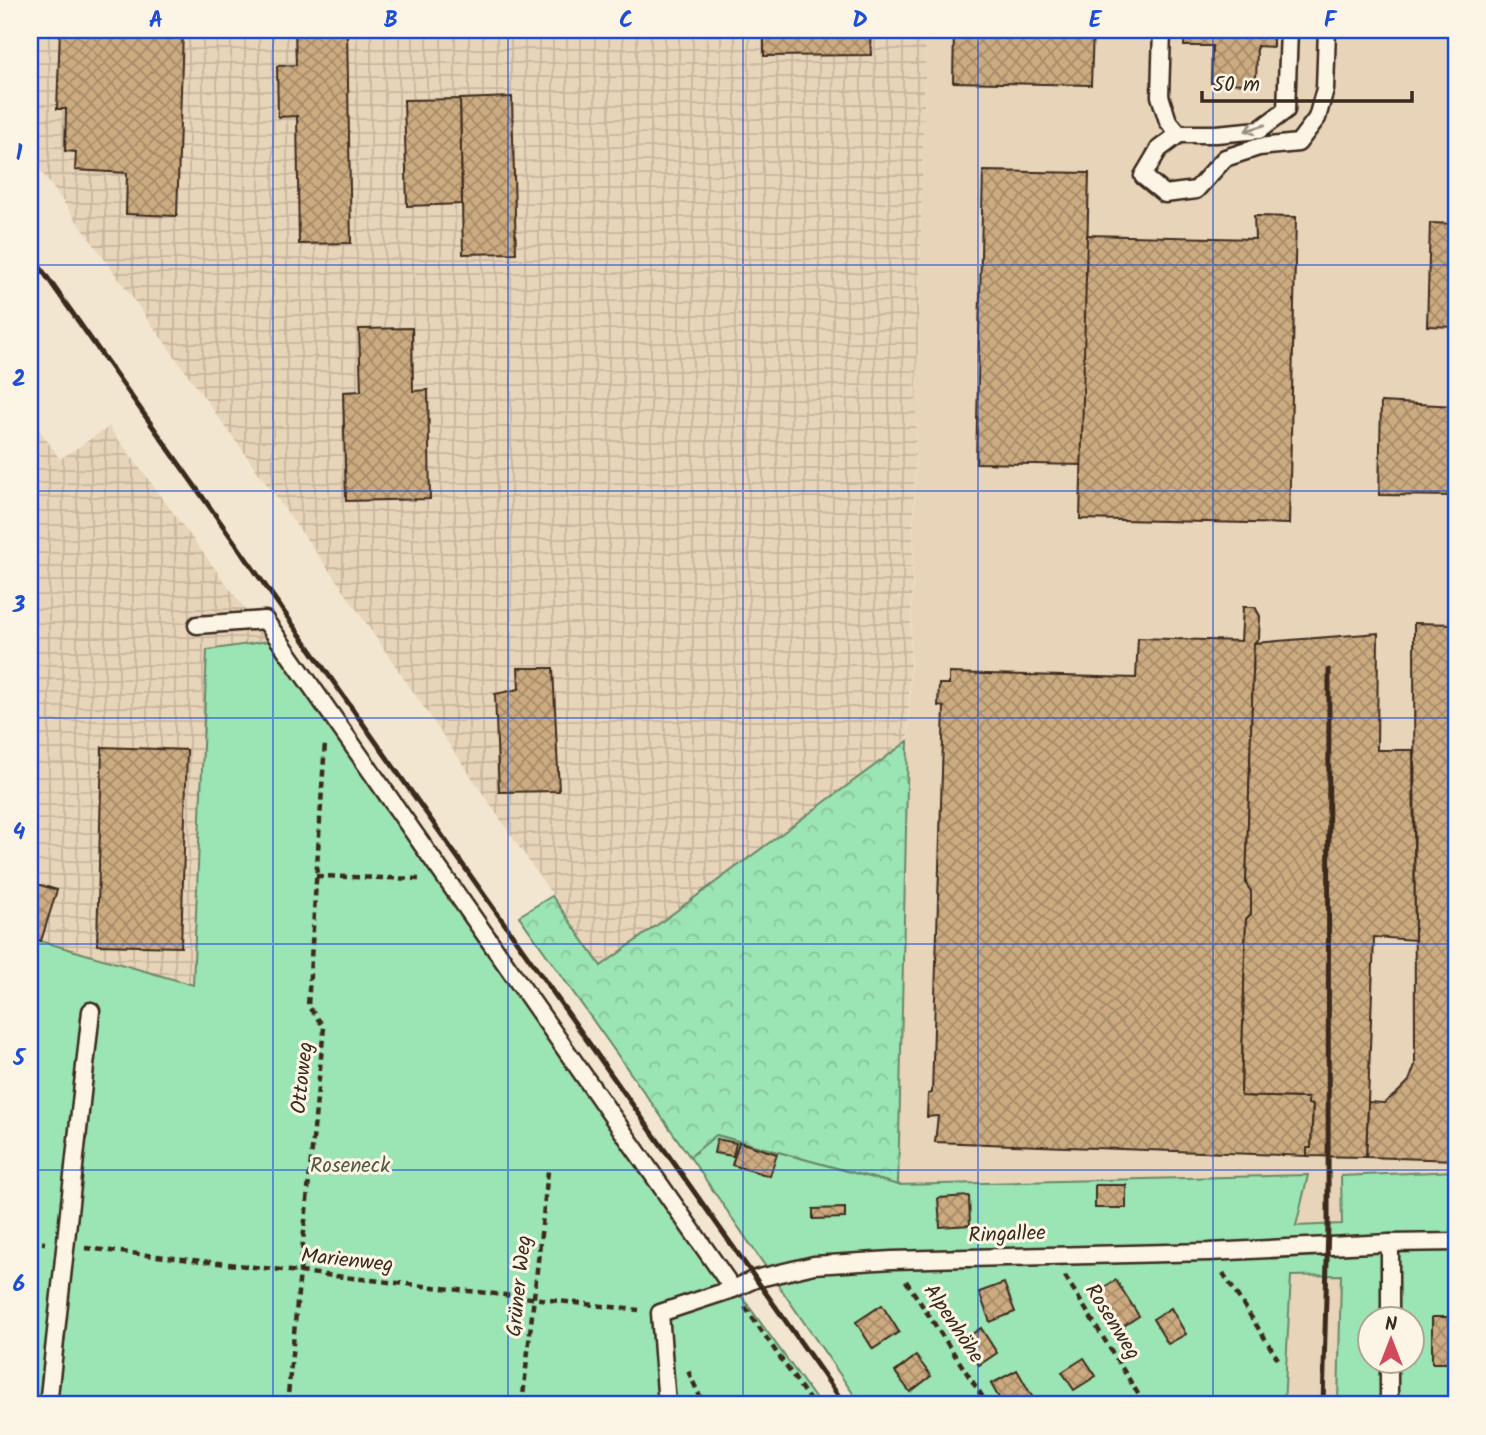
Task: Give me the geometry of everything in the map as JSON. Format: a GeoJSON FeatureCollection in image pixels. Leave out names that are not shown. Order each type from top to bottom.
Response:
{"type":"FeatureCollection","features":[{"type":"Feature","properties":{"kind":"lane"},"geometry":{"type":"LineString","coordinates":[[1162,30],[1160,96],[1168,121],[1179,134]]}},
{"type":"Feature","properties":{"kind":"lane"},"geometry":{"type":"LineString","coordinates":[[1289,30],[1286,110],[1259,130],[1179,134],[1159,149],[1143,176],[1165,194],[1196,190],[1225,158],[1259,147],[1298,143],[1317,118],[1325,89],[1327,30]]}},
{"type":"Feature","properties":{"kind":"lane"},"geometry":{"type":"LineString","coordinates":[[197,625],[265,620],[733,1289]]}},
{"type":"Feature","properties":{"kind":"lane"},"geometry":{"type":"LineString","coordinates":[[48,1405],[91,1011]]}},
{"type":"Feature","properties":{"kind":"lane","name":"Ringallee"},"geometry":{"type":"LineString","coordinates":[[660,1313],[755,1279],[814,1265],[892,1260],[1209,1252],[1456,1242]]}},
{"type":"Feature","properties":{"kind":"lane"},"geometry":{"type":"LineString","coordinates":[[1390,1306],[1391,1243]]}},
{"type":"Feature","properties":{"kind":"lane"},"geometry":{"type":"LineString","coordinates":[[660,1313],[667,1405]]}},
{"type":"Feature","properties":{"kind":"lane"},"geometry":{"type":"LineString","coordinates":[[1389,1376],[1389,1405]]}},
{"type":"Feature","properties":{"kind":"path","name":"Ottoweg"},"geometry":{"type":"LineString","coordinates":[[287,1405],[324,1027],[308,1006],[325,732],[335,720]]}},
{"type":"Feature","properties":{"kind":"path"},"geometry":{"type":"LineString","coordinates":[[316,876],[426,879],[443,875]]}},
{"type":"Feature","properties":{"kind":"path","name":"Grüner Weg"},"geometry":{"type":"LineString","coordinates":[[522,1405],[548,1171]]}},
{"type":"Feature","properties":{"kind":"path","name":"Marienweg"},"geometry":{"type":"LineString","coordinates":[[30,1242],[660,1313]]}},
{"type":"Feature","properties":{"kind":"path"},"geometry":{"type":"LineString","coordinates":[[1209,1252],[1278,1359]]}},
{"type":"Feature","properties":{"kind":"path","name":"Rosenweg"},"geometry":{"type":"LineString","coordinates":[[1051,1255],[1145,1405]]}},
{"type":"Feature","properties":{"kind":"path","name":"Alpenhöhe"},"geometry":{"type":"LineString","coordinates":[[892,1260],[988,1405]]}},
{"type":"Feature","properties":{"kind":"path"},"geometry":{"type":"LineString","coordinates":[[733,1289],[813,1405]]}},
{"type":"Feature","properties":{"kind":"shaded area"},"geometry":{"type":"Polygon","coordinates":[[[30,30],[926,30],[908,741],[601,966],[344,591],[30,156],[30,30]]]}},
{"type":"Feature","properties":{"kind":"shaded area"},"geometry":{"type":"Polygon","coordinates":[[[926,30],[1456,30],[1456,1171],[1341,1176],[1342,1224],[1295,1226],[1308,1175],[898,1185],[926,30]]]}},
{"type":"Feature","properties":{"kind":"shaded area"},"geometry":{"type":"Polygon","coordinates":[[[30,417],[60,459],[109,427],[269,641],[207,651],[193,985],[30,938],[30,417]]]}},
{"type":"Feature","properties":{"kind":"shaded area"},"geometry":{"type":"Polygon","coordinates":[[[1341,1275],[1338,1405],[1284,1405],[1291,1276],[1341,1275]]]}},
{"type":"Feature","properties":{"kind":"green space","name":"Roseneck"},"geometry":{"type":"Polygon","coordinates":[[[269,641],[820,1405],[30,1405],[30,938],[193,985],[207,650],[269,641]]]}},
{"type":"Feature","properties":{"kind":"green space"},"geometry":{"type":"Polygon","coordinates":[[[908,741],[898,1185],[717,1135],[690,1157],[519,916],[552,896],[601,966],[908,741]]]}},
{"type":"Feature","properties":{"kind":"green space"},"geometry":{"type":"Polygon","coordinates":[[[716,1135],[898,1185],[1308,1175],[1296,1226],[1342,1224],[1341,1176],[1456,1171],[1456,1405],[1338,1405],[1341,1275],[1291,1276],[1284,1405],[861,1405],[690,1157],[716,1135]]]}},
{"type":"Feature","properties":{"kind":"building"},"geometry":{"type":"Polygon","coordinates":[[[60,30],[183,30],[177,216],[126,214],[127,173],[75,170],[76,152],[65,151],[66,109],[57,109],[60,30]]]}},
{"type":"Feature","properties":{"kind":"building"},"geometry":{"type":"Polygon","coordinates":[[[295,30],[347,30],[351,243],[299,244],[297,116],[278,117],[277,66],[296,65],[295,30]]]}},
{"type":"Feature","properties":{"kind":"building"},"geometry":{"type":"Polygon","coordinates":[[[764,30],[791,30],[791,34],[870,33],[871,55],[764,56],[764,30]]]}},
{"type":"Feature","properties":{"kind":"building"},"geometry":{"type":"Polygon","coordinates":[[[791,30],[870,30],[870,33],[791,34],[791,30]]]}},
{"type":"Feature","properties":{"kind":"building"},"geometry":{"type":"Polygon","coordinates":[[[954,30],[1093,30],[1091,85],[953,82],[954,30]]]}},
{"type":"Feature","properties":{"kind":"building"},"geometry":{"type":"Polygon","coordinates":[[[1185,30],[1273,30],[1273,47],[1257,46],[1256,84],[1211,83],[1212,46],[1184,46],[1185,30]]]}},
{"type":"Feature","properties":{"kind":"building"},"geometry":{"type":"Polygon","coordinates":[[[512,97],[516,253],[463,254],[460,99],[512,97]]]}},
{"type":"Feature","properties":{"kind":"building"},"geometry":{"type":"Polygon","coordinates":[[[460,99],[462,204],[407,206],[404,100],[460,99]]]}},
{"type":"Feature","properties":{"kind":"building"},"geometry":{"type":"Polygon","coordinates":[[[983,171],[1089,173],[1082,465],[976,463],[983,171]]]}},
{"type":"Feature","properties":{"kind":"building"},"geometry":{"type":"Polygon","coordinates":[[[1254,216],[1296,217],[1289,524],[1080,519],[1087,235],[1255,239],[1254,216]]]}},
{"type":"Feature","properties":{"kind":"building"},"geometry":{"type":"Polygon","coordinates":[[[1430,223],[1456,224],[1456,327],[1427,326],[1430,223]]]}},
{"type":"Feature","properties":{"kind":"building"},"geometry":{"type":"Polygon","coordinates":[[[412,328],[413,391],[428,390],[430,499],[346,501],[343,392],[361,391],[359,329],[412,328]]]}},
{"type":"Feature","properties":{"kind":"building"},"geometry":{"type":"Polygon","coordinates":[[[1381,402],[1456,406],[1456,496],[1379,495],[1381,402]]]}},
{"type":"Feature","properties":{"kind":"building"},"geometry":{"type":"Polygon","coordinates":[[[1243,607],[1255,607],[1260,616],[1259,638],[1254,643],[1246,884],[1251,891],[1251,914],[1246,919],[1241,1096],[1308,1098],[1308,1104],[1313,1105],[1311,1148],[1307,1148],[1307,1156],[935,1142],[938,1116],[927,1117],[928,1094],[932,1093],[944,707],[938,706],[939,684],[949,684],[949,673],[1136,678],[1138,638],[1241,641],[1243,607]]]}},
{"type":"Feature","properties":{"kind":"building"},"geometry":{"type":"Polygon","coordinates":[[[1414,623],[1456,624],[1456,1160],[1366,1157],[1368,1102],[1384,1103],[1397,1093],[1409,1081],[1415,1065],[1414,623]]]}},
{"type":"Feature","properties":{"kind":"building"},"geometry":{"type":"Polygon","coordinates":[[[1378,633],[1377,750],[1413,750],[1415,940],[1374,937],[1366,1157],[1307,1156],[1307,1148],[1311,1148],[1313,1105],[1308,1104],[1308,1098],[1241,1096],[1246,919],[1251,914],[1251,891],[1246,884],[1254,643],[1378,633]]]}},
{"type":"Feature","properties":{"kind":"building"},"geometry":{"type":"Polygon","coordinates":[[[518,668],[553,668],[559,791],[499,792],[495,694],[519,689],[518,668]]]}},
{"type":"Feature","properties":{"kind":"building"},"geometry":{"type":"Polygon","coordinates":[[[102,747],[187,750],[181,947],[97,945],[102,747]]]}},
{"type":"Feature","properties":{"kind":"building"},"geometry":{"type":"Polygon","coordinates":[[[30,882],[57,890],[41,941],[30,937],[30,882]]]}},
{"type":"Feature","properties":{"kind":"building"},"geometry":{"type":"Polygon","coordinates":[[[717,1139],[736,1143],[733,1156],[714,1153],[717,1139]]]}},
{"type":"Feature","properties":{"kind":"building"},"geometry":{"type":"Polygon","coordinates":[[[739,1142],[777,1154],[770,1176],[732,1165],[739,1142]]]}},
{"type":"Feature","properties":{"kind":"building"},"geometry":{"type":"Polygon","coordinates":[[[1095,1185],[1126,1185],[1126,1208],[1095,1208],[1095,1185]]]}},
{"type":"Feature","properties":{"kind":"building"},"geometry":{"type":"Polygon","coordinates":[[[969,1196],[970,1225],[940,1227],[938,1198],[969,1196]]]}},
{"type":"Feature","properties":{"kind":"building"},"geometry":{"type":"Polygon","coordinates":[[[845,1208],[845,1218],[813,1219],[813,1209],[845,1208]]]}},
{"type":"Feature","properties":{"kind":"building"},"geometry":{"type":"Polygon","coordinates":[[[1116,1280],[1139,1316],[1116,1331],[1093,1295],[1116,1280]]]}},
{"type":"Feature","properties":{"kind":"building"},"geometry":{"type":"Polygon","coordinates":[[[1004,1283],[1015,1312],[990,1322],[979,1292],[1004,1283]]]}},
{"type":"Feature","properties":{"kind":"building"},"geometry":{"type":"Polygon","coordinates":[[[882,1305],[899,1332],[873,1349],[856,1322],[882,1305]]]}},
{"type":"Feature","properties":{"kind":"building"},"geometry":{"type":"Polygon","coordinates":[[[1171,1308],[1186,1334],[1168,1344],[1153,1319],[1171,1308]]]}},
{"type":"Feature","properties":{"kind":"building"},"geometry":{"type":"Polygon","coordinates":[[[1432,1317],[1456,1317],[1456,1363],[1432,1363],[1432,1317]]]}},
{"type":"Feature","properties":{"kind":"building"},"geometry":{"type":"Polygon","coordinates":[[[981,1328],[997,1353],[979,1365],[963,1340],[981,1328]]]}},
{"type":"Feature","properties":{"kind":"building"},"geometry":{"type":"Polygon","coordinates":[[[916,1356],[931,1376],[910,1392],[895,1372],[916,1356]]]}},
{"type":"Feature","properties":{"kind":"building"},"geometry":{"type":"Polygon","coordinates":[[[1084,1358],[1096,1376],[1074,1390],[1062,1372],[1084,1358]]]}},
{"type":"Feature","properties":{"kind":"building"},"geometry":{"type":"Polygon","coordinates":[[[1017,1370],[1037,1405],[1003,1405],[991,1384],[1017,1370]]]}},
{"type":"Feature","properties":{"kind":"railway"},"geometry":{"type":"LineString","coordinates":[[30,253],[845,1405]]}},
{"type":"Feature","properties":{"kind":"railway"},"geometry":{"type":"LineString","coordinates":[[1323,1405],[1328,1225],[1329,670]]}}]}
